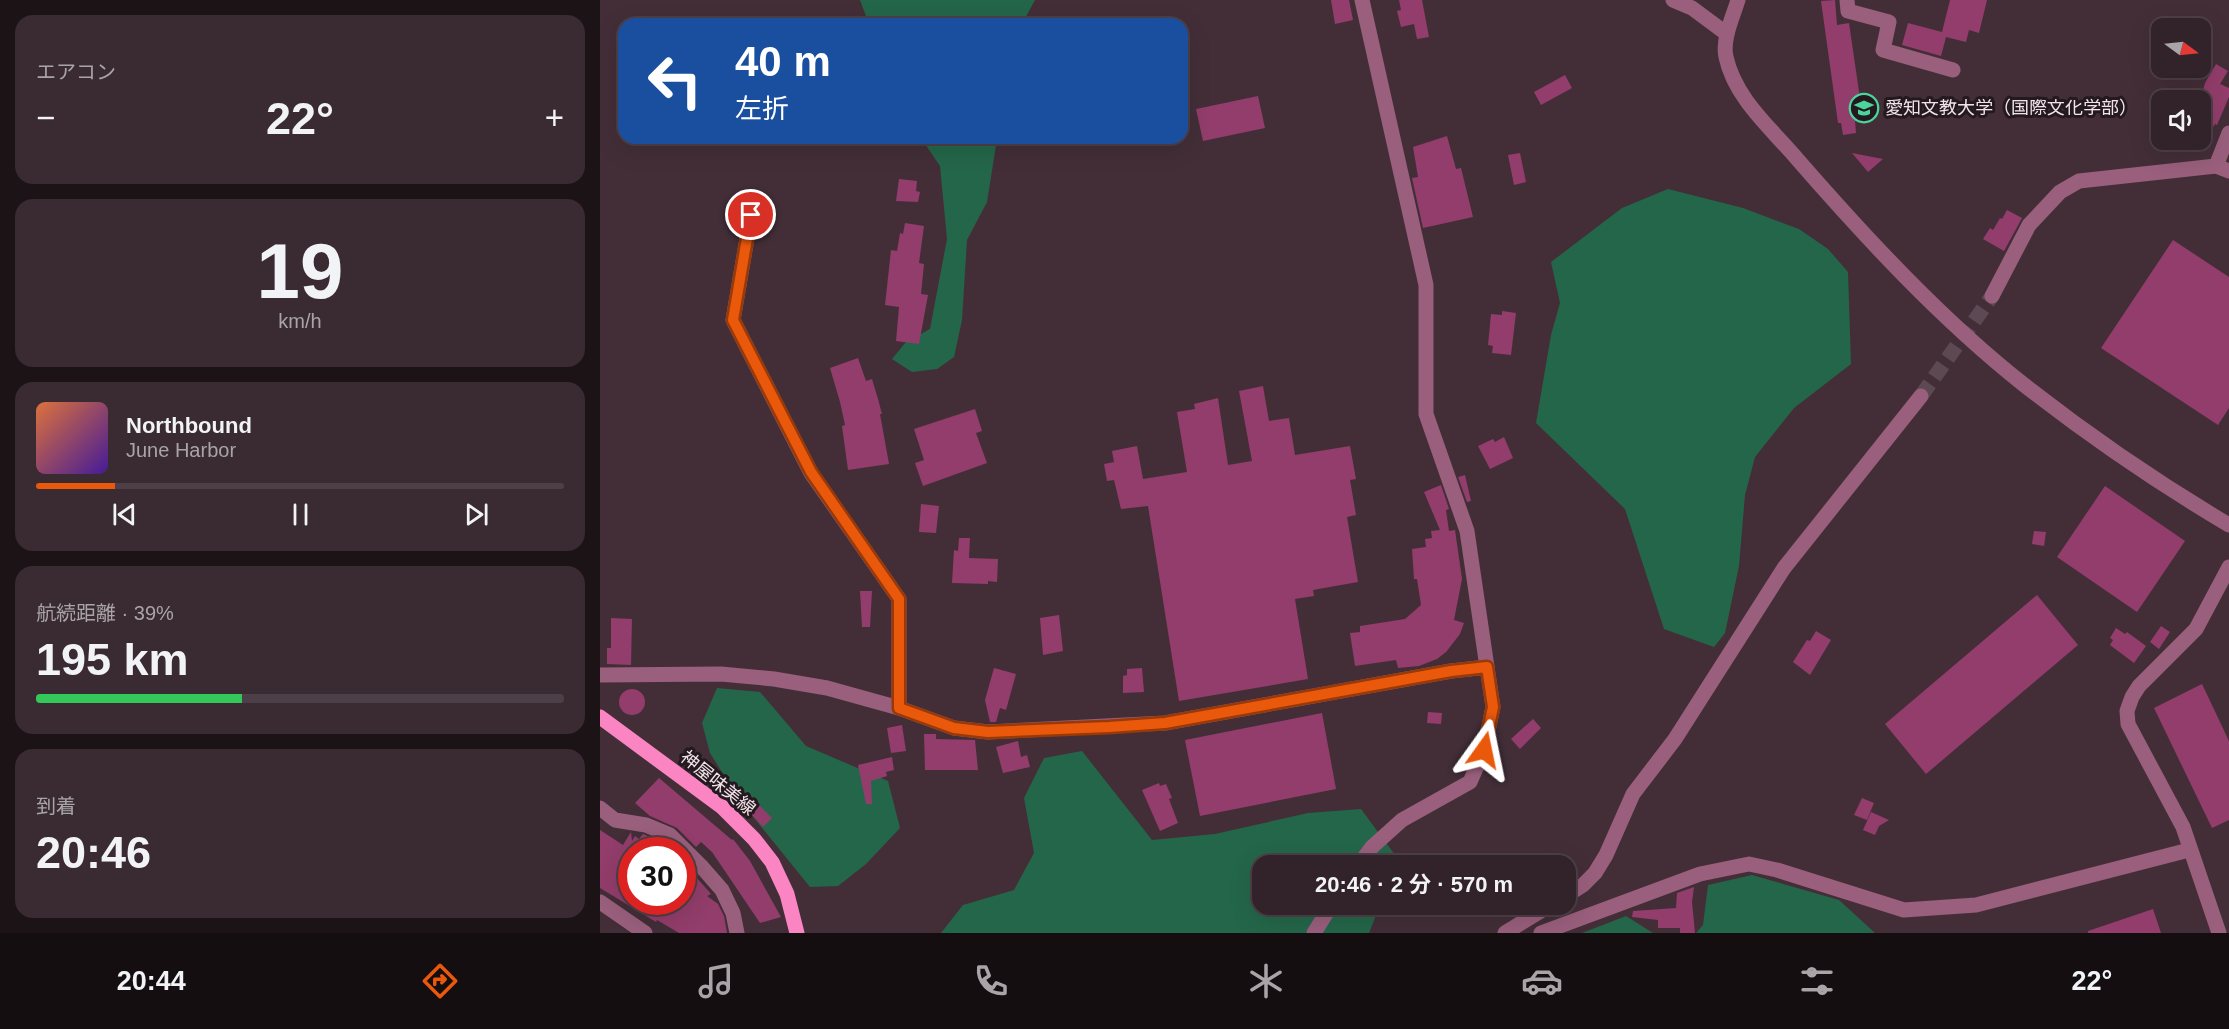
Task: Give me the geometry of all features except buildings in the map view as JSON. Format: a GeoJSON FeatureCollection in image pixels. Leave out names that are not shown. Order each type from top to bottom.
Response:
{"type":"FeatureCollection","features":[{"type":"Feature","properties":{"kind":"main road","name":"神屋味美線"},"geometry":{"type":"LineString","coordinates":[[600,717],[722,807],[754,839],[772,862],[787,894],[797,933]]}},
{"type":"Feature","properties":{"kind":"street"},"geometry":{"type":"LineString","coordinates":[[1362,0],[1426,285],[1426,414],[1467,531],[1493,707],[1484,750],[1470,782],[1402,820],[1366,855]]}},
{"type":"Feature","properties":{"kind":"street"},"geometry":{"type":"LineString","coordinates":[[1673,0],[1692,8],[1727,34]]}},
{"type":"Feature","properties":{"kind":"street"},"geometry":{"type":"LineString","coordinates":[[1738,0],[1727,34],[1726,56],[1736,84],[1757,115],[1845,215],[1942,313],[2022,383],[2114,451],[2229,525]]}},
{"type":"Feature","properties":{"kind":"street"},"geometry":{"type":"LineString","coordinates":[[1847,0],[1848,11],[1889,22],[1883,50],[1953,70]]}},
{"type":"Feature","properties":{"kind":"street"},"geometry":{"type":"LineString","coordinates":[[1992,296],[2029,225],[2060,192],[2079,181],[2223,168],[2229,133]]}},
{"type":"Feature","properties":{"kind":"street"},"geometry":{"type":"LineString","coordinates":[[751,215],[733,320],[811,472],[899,599],[899,708]]}},
{"type":"Feature","properties":{"kind":"street"},"geometry":{"type":"LineString","coordinates":[[1576,890],[1594,873],[1606,855],[1633,794],[1675,739],[1784,568],[1921,396]]}},
{"type":"Feature","properties":{"kind":"street"},"geometry":{"type":"LineString","coordinates":[[2219,933],[2182,827],[2128,724],[2127,711],[2139,686],[2157,671],[2196,629],[2229,567]]}},
{"type":"Feature","properties":{"kind":"street"},"geometry":{"type":"LineString","coordinates":[[600,675],[721,674],[774,679],[827,688],[899,708],[954,728],[988,732],[1154,724],[1440,673],[1487,667]]}},
{"type":"Feature","properties":{"kind":"street"},"geometry":{"type":"LineString","coordinates":[[600,808],[615,820],[646,825],[670,835],[722,890],[733,913],[737,933]]}},
{"type":"Feature","properties":{"kind":"street"},"geometry":{"type":"LineString","coordinates":[[1541,933],[1700,874],[1749,864],[1777,870],[1904,910],[1976,906],[2189,850]]}},
{"type":"Feature","properties":{"kind":"street"},"geometry":{"type":"LineString","coordinates":[[600,902],[645,933]]}},
{"type":"Feature","properties":{"kind":"street"},"geometry":{"type":"LineString","coordinates":[[1314,933],[1325,915]]}},
{"type":"Feature","properties":{"kind":"street"},"geometry":{"type":"LineString","coordinates":[[1505,933],[1534,915]]}},
{"type":"Feature","properties":{"kind":"green space"},"geometry":{"type":"Polygon","coordinates":[[[860,0],[1035,0],[1025,18],[867,18],[860,0]]]}},
{"type":"Feature","properties":{"kind":"green space"},"geometry":{"type":"Polygon","coordinates":[[[925,144],[996,144],[987,202],[967,240],[962,320],[954,357],[937,369],[912,372],[892,359],[906,342],[930,329],[947,239],[940,166],[925,144]]]}},
{"type":"Feature","properties":{"kind":"green space"},"geometry":{"type":"Polygon","coordinates":[[[1668,189],[1743,208],[1799,229],[1828,249],[1848,272],[1851,364],[1794,408],[1755,457],[1745,495],[1739,566],[1725,633],[1714,647],[1664,629],[1625,509],[1536,423],[1551,335],[1560,303],[1551,262],[1622,208],[1668,189]]]}},
{"type":"Feature","properties":{"kind":"green space"},"geometry":{"type":"Polygon","coordinates":[[[717,688],[760,692],[806,746],[888,781],[900,828],[866,864],[838,886],[810,887],[738,798],[710,753],[702,723],[717,688]]]}},
{"type":"Feature","properties":{"kind":"green space"},"geometry":{"type":"Polygon","coordinates":[[[1082,751],[1152,840],[1215,834],[1308,813],[1361,809],[1395,855],[1252,855],[1252,915],[1376,915],[1369,933],[941,933],[963,905],[1014,890],[1034,853],[1024,798],[1044,758],[1082,751]]]}},
{"type":"Feature","properties":{"kind":"green space"},"geometry":{"type":"Polygon","coordinates":[[[1752,875],[1839,900],[1875,933],[1696,933],[1703,925],[1708,885],[1752,875]]]}},
{"type":"Feature","properties":{"kind":"green space"},"geometry":{"type":"Polygon","coordinates":[[[1626,916],[1653,933],[1582,933],[1626,916]]]}},
{"type":"Feature","properties":{"kind":"tunnel"},"geometry":{"type":"LineString","coordinates":[[1921,396],[1992,296]]}},
{"type":"Feature","properties":{"kind":"place","name":"愛知文教大学（国際文化学部）"},"geometry":{"type":"Point","coordinates":[1864,108]}},
{"type":"Feature","properties":{"kind":"route"},"geometry":{"type":"LineString","coordinates":[[751,215],[733,320],[811,472],[899,599],[899,708],[954,728],[988,732],[1165,723],[1451,671],[1487,667],[1493,707],[1484,750]]}}]}
